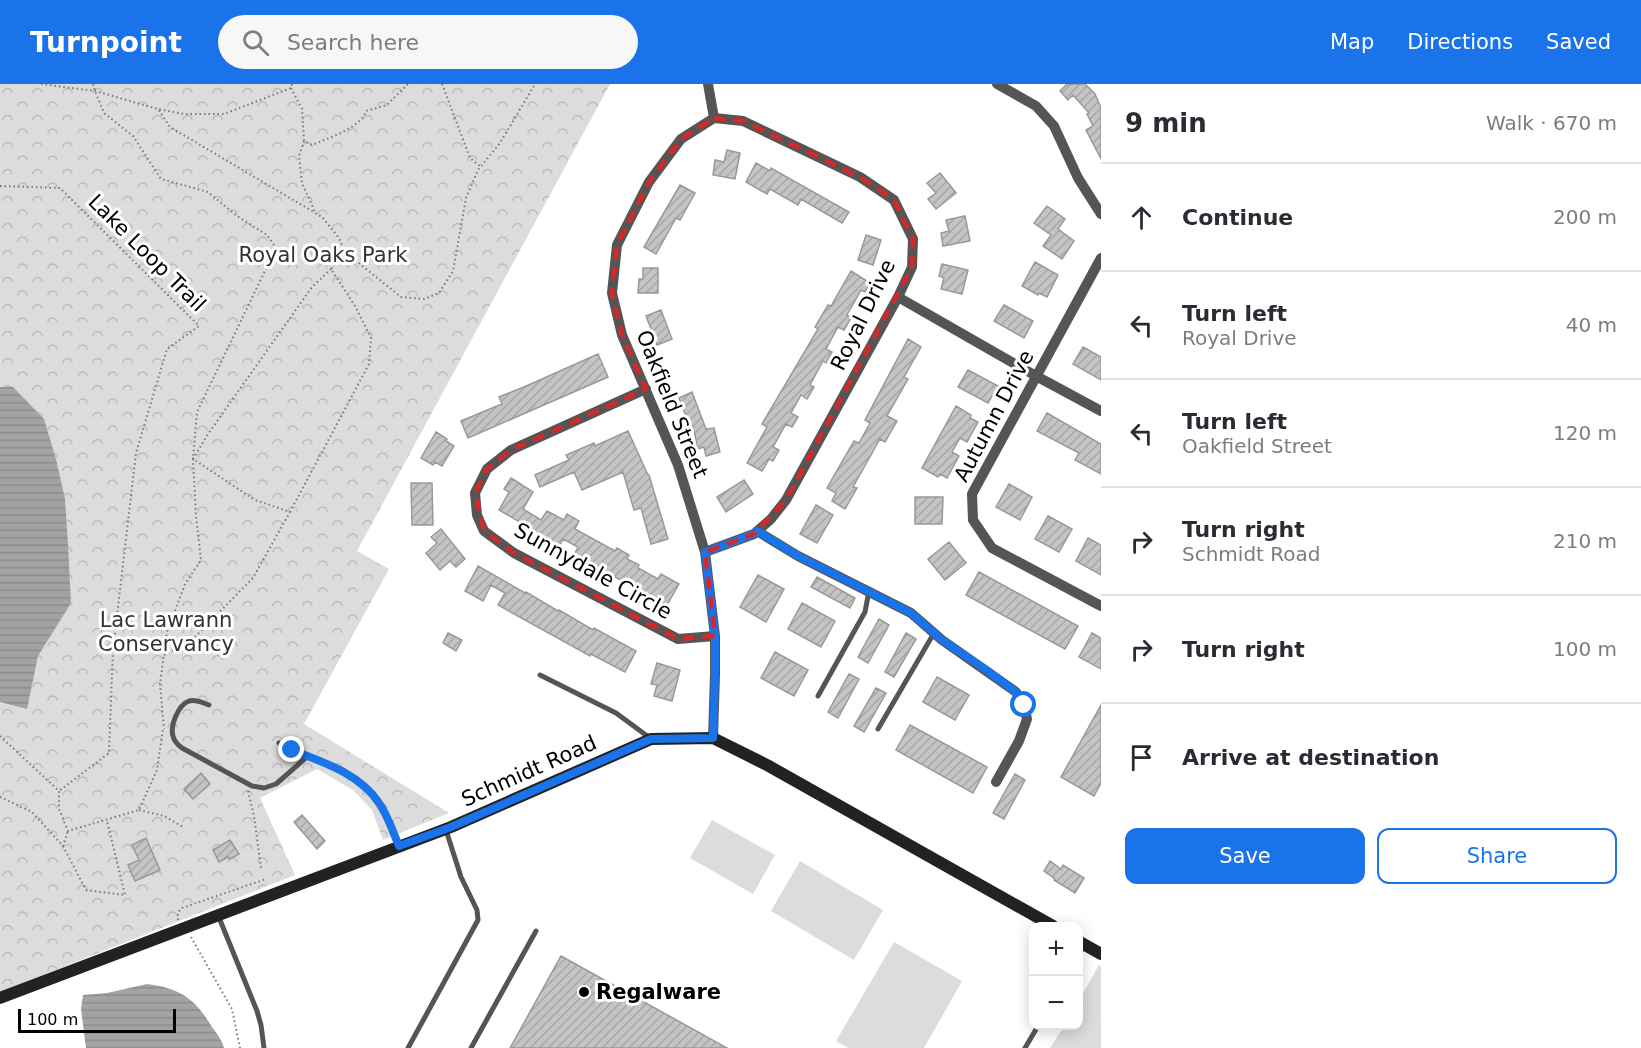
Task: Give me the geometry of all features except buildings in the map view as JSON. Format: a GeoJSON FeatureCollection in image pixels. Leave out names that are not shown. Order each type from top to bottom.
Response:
{"type":"FeatureCollection","features":[{"type":"Feature","properties":{"kind":"street"},"geometry":{"type":"LineString","coordinates":[[708,84],[714,118]]}},
{"type":"Feature","properties":{"kind":"street"},"geometry":{"type":"LineString","coordinates":[[997,84],[1036,105],[1054,126],[1078,177],[1101,214]]}},
{"type":"Feature","properties":{"kind":"street","name":"Royal Drive"},"geometry":{"type":"LineString","coordinates":[[705,552],[754,534],[771,519],[786,500],[898,297],[912,267],[914,239],[894,200],[860,177],[743,121],[714,118]]}},
{"type":"Feature","properties":{"kind":"street","name":"Oakfield Street"},"geometry":{"type":"LineString","coordinates":[[713,738],[715,636],[705,552],[678,465],[622,335],[612,293],[617,244],[649,182],[681,138],[714,118]]}},
{"type":"Feature","properties":{"kind":"street","name":"Autumn Drive"},"geometry":{"type":"LineString","coordinates":[[1101,258],[972,495],[973,520],[992,548],[1101,606]]}},
{"type":"Feature","properties":{"kind":"street"},"geometry":{"type":"LineString","coordinates":[[898,297],[1101,411]]}},
{"type":"Feature","properties":{"kind":"street","name":"Sunnydale Circle"},"geometry":{"type":"LineString","coordinates":[[646,390],[511,450],[487,469],[475,494],[477,515],[484,531],[514,553],[678,639],[715,636]]}},
{"type":"Feature","properties":{"kind":"street"},"geometry":{"type":"LineString","coordinates":[[757,531],[798,556],[911,613],[934,633],[1016,692],[1024,705],[1027,719],[1019,741],[996,782]]}},
{"type":"Feature","properties":{"kind":"street","name":"Schmidt Road"},"geometry":{"type":"LineString","coordinates":[[0,998],[446,829],[651,739],[713,738],[796,781],[1044,922]]}},
{"type":"Feature","properties":{"kind":"street"},"geometry":{"type":"LineString","coordinates":[[1083,948],[1101,954]]}},
{"type":"Feature","properties":{"kind":"lane"},"geometry":{"type":"LineString","coordinates":[[818,696],[865,612],[869,591]]}},
{"type":"Feature","properties":{"kind":"lane"},"geometry":{"type":"LineString","coordinates":[[878,729],[934,633]]}},
{"type":"Feature","properties":{"kind":"lane"},"geometry":{"type":"LineString","coordinates":[[540,675],[616,713],[651,739]]}},
{"type":"Feature","properties":{"kind":"lane"},"geometry":{"type":"LineString","coordinates":[[209,705],[199,701],[189,701],[176,717],[172,736],[182,748],[245,783],[264,788],[276,784],[308,756]]}},
{"type":"Feature","properties":{"kind":"lane"},"geometry":{"type":"LineString","coordinates":[[279,743],[351,777],[370,791],[380,805],[399,846]]}},
{"type":"Feature","properties":{"kind":"lane"},"geometry":{"type":"LineString","coordinates":[[408,1048],[477,920],[477,910],[461,877],[446,829]]}},
{"type":"Feature","properties":{"kind":"lane"},"geometry":{"type":"LineString","coordinates":[[218,915],[257,1011],[264,1048]]}},
{"type":"Feature","properties":{"kind":"lane"},"geometry":{"type":"LineString","coordinates":[[471,1048],[536,931]]}},
{"type":"Feature","properties":{"kind":"lane"},"geometry":{"type":"LineString","coordinates":[[1025,1048],[1036,1030]]}},
{"type":"Feature","properties":{"kind":"path"},"geometry":{"type":"LineString","coordinates":[[41,84],[95,91],[183,114],[224,114],[292,86],[302,109],[304,141],[298,156],[302,183],[316,214]]}},
{"type":"Feature","properties":{"kind":"path"},"geometry":{"type":"LineString","coordinates":[[93,84],[104,113],[133,136],[161,179],[208,192],[237,216],[267,235],[276,248],[197,412],[193,459],[195,516],[201,560],[185,584],[168,632],[160,684],[163,729],[157,770],[139,810]]}},
{"type":"Feature","properties":{"kind":"path"},"geometry":{"type":"LineString","coordinates":[[304,141],[312,145],[349,128],[364,118],[366,111],[387,105],[408,84]]}},
{"type":"Feature","properties":{"kind":"path"},"geometry":{"type":"LineString","coordinates":[[442,84],[470,158],[481,167]]}},
{"type":"Feature","properties":{"kind":"path"},"geometry":{"type":"LineString","coordinates":[[158,109],[170,127],[322,217],[339,238],[345,252],[401,297],[424,299],[438,293],[453,271],[466,198],[481,167],[500,144],[535,84]]}},
{"type":"Feature","properties":{"kind":"path","name":"Lake Loop Trail"},"geometry":{"type":"LineString","coordinates":[[0,186],[60,188],[198,326],[167,349],[136,453],[113,650],[110,753],[59,791]]}},
{"type":"Feature","properties":{"kind":"path"},"geometry":{"type":"LineString","coordinates":[[193,459],[298,305],[345,252]]}},
{"type":"Feature","properties":{"kind":"path"},"geometry":{"type":"LineString","coordinates":[[164,654],[192,640],[253,578],[369,364],[371,338],[355,306],[331,269]]}},
{"type":"Feature","properties":{"kind":"path"},"geometry":{"type":"LineString","coordinates":[[193,459],[255,500],[290,512]]}},
{"type":"Feature","properties":{"kind":"path"},"geometry":{"type":"LineString","coordinates":[[163,729],[172,732]]}},
{"type":"Feature","properties":{"kind":"path"},"geometry":{"type":"LineString","coordinates":[[0,736],[59,791],[59,809],[68,831],[63,846]]}},
{"type":"Feature","properties":{"kind":"path"},"geometry":{"type":"LineString","coordinates":[[245,783],[254,816],[261,868]]}},
{"type":"Feature","properties":{"kind":"path"},"geometry":{"type":"LineString","coordinates":[[0,797],[32,812],[63,846],[87,890],[126,895],[106,820]]}},
{"type":"Feature","properties":{"kind":"path"},"geometry":{"type":"LineString","coordinates":[[68,831],[139,810],[164,816],[183,827]]}},
{"type":"Feature","properties":{"kind":"path"},"geometry":{"type":"LineString","coordinates":[[240,1048],[232,1009],[185,928],[178,921],[178,912],[182,908],[266,879]]}},
{"type":"Feature","properties":{"kind":"highlighted area"},"geometry":{"type":"Polygon","coordinates":[[[714,118],[743,121],[860,177],[894,200],[913,239],[912,267],[786,500],[754,534],[705,552],[715,636],[678,639],[514,553],[484,531],[475,493],[487,469],[511,450],[646,389],[622,335],[612,293],[617,245],[649,182],[681,139],[714,118]]]}},
{"type":"Feature","properties":{"kind":"green space"},"geometry":{"type":"Polygon","coordinates":[[[0,84],[610,84],[357,551],[389,569],[304,724],[449,813],[383,840],[372,810],[353,790],[317,769],[260,798],[295,875],[0,992],[0,84]]]}},
{"type":"Feature","properties":{"kind":"green space"},"geometry":{"type":"Polygon","coordinates":[[[712,820],[775,855],[753,894],[690,858],[712,820]]]}},
{"type":"Feature","properties":{"kind":"green space"},"geometry":{"type":"Polygon","coordinates":[[[800,861],[883,910],[854,960],[771,911],[800,861]]]}},
{"type":"Feature","properties":{"kind":"green space"},"geometry":{"type":"Polygon","coordinates":[[[894,942],[962,981],[924,1048],[848,1048],[836,1041],[894,942]]]}},
{"type":"Feature","properties":{"kind":"green space"},"geometry":{"type":"Polygon","coordinates":[[[1099,965],[1101,966],[1101,1048],[1050,1048],[1061,1030],[1083,1030],[1083,993],[1099,965]]]}},
{"type":"Feature","properties":{"kind":"shaded area"},"geometry":{"type":"Polygon","coordinates":[[[0,387],[13,387],[44,419],[65,499],[71,603],[38,656],[27,709],[0,702],[0,387]]]}},
{"type":"Feature","properties":{"kind":"shaded area"},"geometry":{"type":"Polygon","coordinates":[[[147,984],[168,988],[185,996],[206,1017],[224,1048],[86,1048],[81,1009],[83,995],[107,993],[147,984]]]}},
{"type":"Feature","properties":{"kind":"place","name":"Regalware"},"geometry":{"type":"Point","coordinates":[584,992]}},
{"type":"Feature","properties":{"kind":"route"},"geometry":{"type":"LineString","coordinates":[[292,750],[351,777],[370,791],[380,805],[399,846],[451,827],[651,739],[713,738],[715,636],[705,552],[757,531],[798,556],[911,613],[942,640],[1016,692],[1024,705]]}},
{"type":"Feature","properties":{"kind":"park label","name":"Royal Oaks Park"},"geometry":{"type":"Point","coordinates":[323,255]}},
{"type":"Feature","properties":{"kind":"park label","name":"Lac Lawrann Conservancy"},"geometry":{"type":"Point","coordinates":[166,632]}}]}
